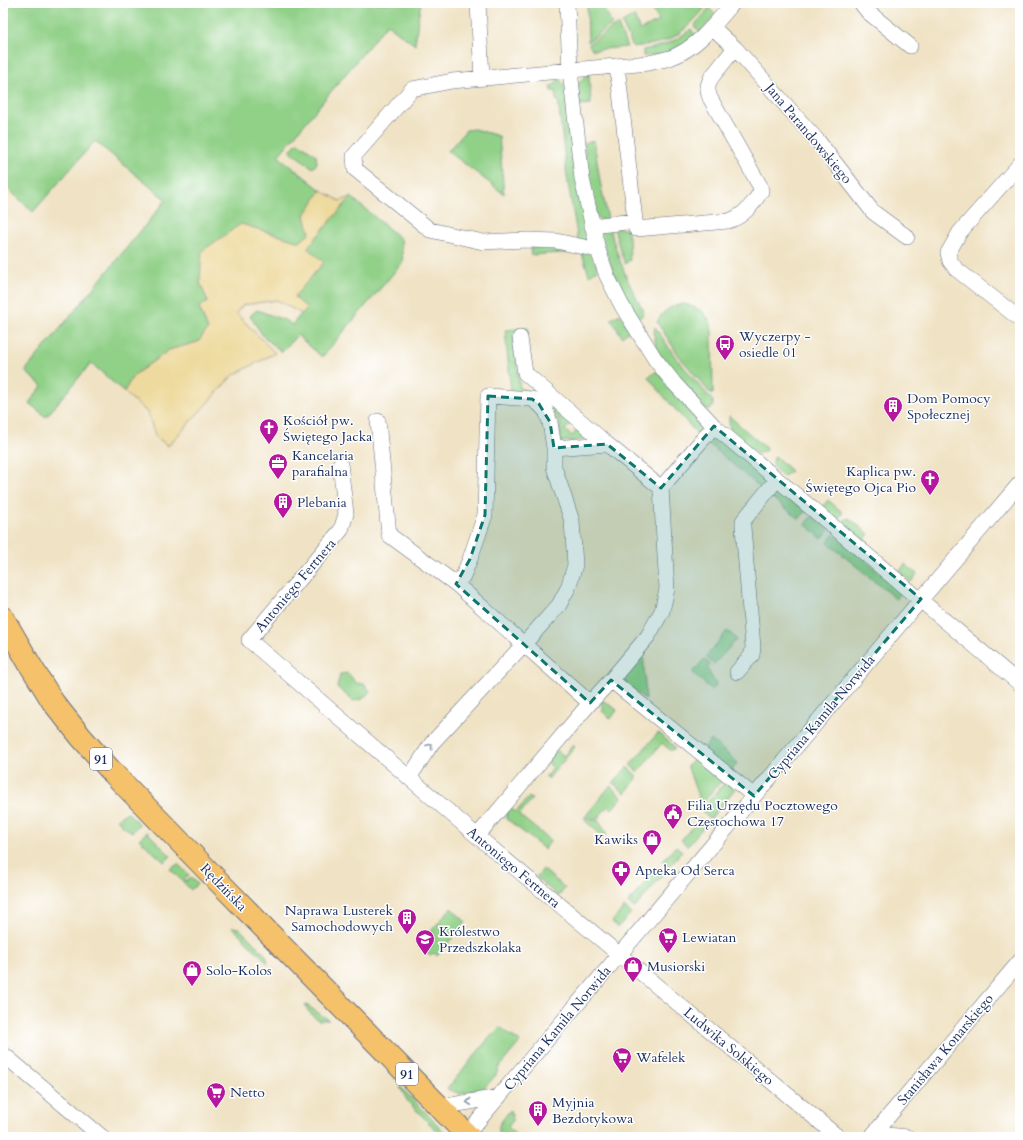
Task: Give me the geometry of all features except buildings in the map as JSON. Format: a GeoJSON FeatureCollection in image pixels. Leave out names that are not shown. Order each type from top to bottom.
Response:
{"type":"FeatureCollection","features":[{"type":"Feature","properties":{"kind":"main road","name":"Rędzińska"},"geometry":{"type":"LineString","coordinates":[[3,618],[53,702],[81,738],[218,881],[468,1136]]}},
{"type":"Feature","properties":{"kind":"street"},"geometry":{"type":"LineString","coordinates":[[478,3],[482,78]]}},
{"type":"Feature","properties":{"kind":"street"},"geometry":{"type":"LineString","coordinates":[[567,3],[570,70],[582,179],[592,226],[607,276],[622,306],[655,358],[674,383],[714,426],[1020,684]]}},
{"type":"Feature","properties":{"kind":"street"},"geometry":{"type":"LineString","coordinates":[[598,250],[556,242],[528,240],[483,242],[430,230],[355,169],[354,156],[412,89],[452,80],[649,63],[671,58],[689,48],[712,27],[733,3]]}},
{"type":"Feature","properties":{"kind":"street"},"geometry":{"type":"LineString","coordinates":[[860,3],[868,12],[910,46]]}},
{"type":"Feature","properties":{"kind":"street","name":"Jana Parandowskiego"},"geometry":{"type":"LineString","coordinates":[[712,27],[735,48],[818,141],[873,212],[907,237]]}},
{"type":"Feature","properties":{"kind":"street"},"geometry":{"type":"LineString","coordinates":[[617,66],[636,229],[728,221],[736,219],[746,211],[761,191],[760,186],[710,98],[707,90],[711,78],[735,48]]}},
{"type":"Feature","properties":{"kind":"street"},"geometry":{"type":"LineString","coordinates":[[1020,164],[960,232],[948,252],[950,261],[956,269],[1020,319]]}},
{"type":"Feature","properties":{"kind":"street"},"geometry":{"type":"LineString","coordinates":[[592,226],[634,220]]}},
{"type":"Feature","properties":{"kind":"street"},"geometry":{"type":"LineString","coordinates":[[520,338],[525,373],[607,444],[661,488]]}},
{"type":"Feature","properties":{"kind":"street"},"geometry":{"type":"LineString","coordinates":[[409,778],[432,743],[559,605],[568,588],[575,565],[572,520],[554,467],[554,448],[550,422],[546,412],[532,399],[488,396],[485,515],[463,576],[456,584]]}},
{"type":"Feature","properties":{"kind":"street"},"geometry":{"type":"LineString","coordinates":[[378,421],[389,535],[456,584],[590,703]]}},
{"type":"Feature","properties":{"kind":"street"},"geometry":{"type":"LineString","coordinates":[[477,836],[648,636],[662,611],[667,589],[661,488],[714,426]]}},
{"type":"Feature","properties":{"kind":"street"},"geometry":{"type":"LineString","coordinates":[[554,448],[607,444]]}},
{"type":"Feature","properties":{"kind":"street","name":"Antoniego Fertnera"},"geometry":{"type":"LineString","coordinates":[[340,464],[346,514],[341,530],[249,640],[477,836],[620,954]]}},
{"type":"Feature","properties":{"kind":"street"},"geometry":{"type":"LineString","coordinates":[[737,672],[752,655],[753,647],[743,521],[777,479]]}},
{"type":"Feature","properties":{"kind":"street","name":"Cypriana Kamila Norwida"},"geometry":{"type":"LineString","coordinates":[[468,1136],[499,1097],[1020,483]]}},
{"type":"Feature","properties":{"kind":"street"},"geometry":{"type":"LineString","coordinates":[[611,680],[754,796]]}},
{"type":"Feature","properties":{"kind":"street","name":"Ludwika Solskiego"},"geometry":{"type":"LineString","coordinates":[[620,954],[838,1137]]}},
{"type":"Feature","properties":{"kind":"street","name":"Stanisława Konarskiego"},"geometry":{"type":"LineString","coordinates":[[874,1133],[1020,961]]}},
{"type":"Feature","properties":{"kind":"street"},"geometry":{"type":"LineString","coordinates":[[3,1054],[102,1137]]}},
{"type":"Feature","properties":{"kind":"street","name":"Cypriana Kamila Norwida"},"geometry":{"type":"LineString","coordinates":[[440,1107],[499,1097]]}},
{"type":"Feature","properties":{"kind":"street"},"geometry":{"type":"LineString","coordinates":[[874,1133],[907,1137]]}},
{"type":"Feature","properties":{"kind":"highlighted area"},"geometry":{"type":"Polygon","coordinates":[[[488,396],[532,399],[539,404],[550,422],[554,448],[607,444],[661,488],[714,426],[921,599],[754,796],[611,680],[590,703],[456,584],[470,559],[485,515],[488,396]]]}},
{"type":"Feature","properties":{"kind":"green space"},"geometry":{"type":"Polygon","coordinates":[[[3,3],[421,3],[415,45],[387,24],[278,156],[321,190],[305,215],[310,233],[300,242],[241,224],[200,282],[208,302],[199,308],[208,329],[198,342],[169,350],[133,376],[124,392],[91,363],[46,417],[29,403],[42,386],[25,371],[166,200],[95,141],[33,212],[3,184],[3,3]]]}},
{"type":"Feature","properties":{"kind":"green space"},"geometry":{"type":"Polygon","coordinates":[[[587,3],[601,3],[612,24],[588,42],[587,3]]]}},
{"type":"Feature","properties":{"kind":"green space"},"geometry":{"type":"Polygon","coordinates":[[[660,3],[709,3],[693,22],[680,33],[666,41],[633,47],[622,23],[634,16],[640,30],[659,21],[651,7],[660,3]]]}},
{"type":"Feature","properties":{"kind":"green space"},"geometry":{"type":"Polygon","coordinates":[[[709,8],[716,15],[700,33],[694,26],[709,8]]]}},
{"type":"Feature","properties":{"kind":"green space"},"geometry":{"type":"Polygon","coordinates":[[[618,25],[627,47],[593,50],[589,45],[590,43],[618,25]]]}},
{"type":"Feature","properties":{"kind":"green space"},"geometry":{"type":"Polygon","coordinates":[[[691,29],[696,36],[667,54],[643,56],[643,50],[668,43],[691,29]]]}},
{"type":"Feature","properties":{"kind":"green space"},"geometry":{"type":"Polygon","coordinates":[[[589,74],[591,104],[580,105],[578,91],[579,83],[589,74]]]}},
{"type":"Feature","properties":{"kind":"green space"},"geometry":{"type":"Polygon","coordinates":[[[559,79],[566,87],[589,239],[583,243],[578,241],[567,177],[558,100],[556,100],[556,91],[551,91],[550,86],[553,86],[559,79]]]}},
{"type":"Feature","properties":{"kind":"green space"},"geometry":{"type":"Polygon","coordinates":[[[474,129],[499,136],[504,194],[448,151],[466,130],[474,129]]]}},
{"type":"Feature","properties":{"kind":"green space"},"geometry":{"type":"Polygon","coordinates":[[[594,141],[608,219],[601,220],[596,216],[588,181],[584,143],[594,141]]]}},
{"type":"Feature","properties":{"kind":"green space"},"geometry":{"type":"Polygon","coordinates":[[[298,142],[316,155],[317,163],[313,168],[290,151],[298,142]]]}},
{"type":"Feature","properties":{"kind":"green space"},"geometry":{"type":"Polygon","coordinates":[[[351,197],[401,239],[403,262],[322,357],[297,335],[282,352],[263,336],[250,316],[257,310],[287,321],[292,325],[306,308],[294,297],[307,248],[351,197]]]}},
{"type":"Feature","properties":{"kind":"green space"},"geometry":{"type":"Polygon","coordinates":[[[614,228],[626,229],[628,232],[630,260],[625,264],[620,250],[614,228]]]}},
{"type":"Feature","properties":{"kind":"green space"},"geometry":{"type":"Polygon","coordinates":[[[603,229],[610,229],[624,271],[644,311],[642,316],[638,318],[635,316],[620,290],[600,235],[603,229]]]}},
{"type":"Feature","properties":{"kind":"green space"},"geometry":{"type":"Polygon","coordinates":[[[555,246],[577,252],[531,255],[531,247],[555,246]]]}},
{"type":"Feature","properties":{"kind":"green space"},"geometry":{"type":"Polygon","coordinates":[[[581,251],[590,255],[596,263],[598,270],[589,275],[581,251]]]}},
{"type":"Feature","properties":{"kind":"green space"},"geometry":{"type":"Polygon","coordinates":[[[685,304],[703,312],[710,321],[712,332],[713,393],[710,393],[679,356],[657,322],[662,314],[668,309],[685,304]]]}},
{"type":"Feature","properties":{"kind":"green space"},"geometry":{"type":"Polygon","coordinates":[[[620,314],[630,330],[622,337],[611,319],[620,314]]]}},
{"type":"Feature","properties":{"kind":"green space"},"geometry":{"type":"Polygon","coordinates":[[[655,327],[676,358],[713,401],[713,407],[711,409],[706,409],[679,380],[657,351],[654,334],[655,327]]]}},
{"type":"Feature","properties":{"kind":"green space"},"geometry":{"type":"Polygon","coordinates":[[[528,328],[528,334],[514,336],[520,389],[536,393],[558,409],[559,440],[554,422],[511,391],[505,330],[528,328]]]}},
{"type":"Feature","properties":{"kind":"green space"},"geometry":{"type":"Polygon","coordinates":[[[657,371],[699,418],[702,429],[698,435],[648,377],[657,371]]]}},
{"type":"Feature","properties":{"kind":"green space"},"geometry":{"type":"Polygon","coordinates":[[[560,410],[574,421],[565,430],[572,436],[580,427],[594,439],[561,442],[560,410]]]}},
{"type":"Feature","properties":{"kind":"green space"},"geometry":{"type":"Polygon","coordinates":[[[729,416],[767,449],[757,453],[748,448],[730,429],[729,416]]]}},
{"type":"Feature","properties":{"kind":"green space"},"geometry":{"type":"Polygon","coordinates":[[[712,440],[717,440],[723,443],[768,480],[763,490],[708,443],[712,440]]]}},
{"type":"Feature","properties":{"kind":"green space"},"geometry":{"type":"Polygon","coordinates":[[[775,456],[791,471],[783,477],[774,468],[773,462],[775,456]]]}},
{"type":"Feature","properties":{"kind":"green space"},"geometry":{"type":"Polygon","coordinates":[[[775,490],[781,490],[806,511],[799,519],[770,496],[775,490]]]}},
{"type":"Feature","properties":{"kind":"green space"},"geometry":{"type":"Polygon","coordinates":[[[828,500],[843,513],[837,521],[821,508],[828,500]]]}},
{"type":"Feature","properties":{"kind":"green space"},"geometry":{"type":"Polygon","coordinates":[[[812,516],[829,530],[821,538],[805,524],[812,516]]]}},
{"type":"Feature","properties":{"kind":"green space"},"geometry":{"type":"Polygon","coordinates":[[[849,518],[869,534],[862,542],[841,524],[845,519],[849,518]]]}},
{"type":"Feature","properties":{"kind":"green space"},"geometry":{"type":"Polygon","coordinates":[[[833,534],[902,591],[896,599],[828,543],[833,534]]]}},
{"type":"Feature","properties":{"kind":"green space"},"geometry":{"type":"Polygon","coordinates":[[[905,564],[917,574],[911,582],[899,572],[905,564]]]}},
{"type":"Feature","properties":{"kind":"green space"},"geometry":{"type":"Polygon","coordinates":[[[727,631],[735,637],[736,640],[714,664],[706,657],[727,631]]]}},
{"type":"Feature","properties":{"kind":"green space"},"geometry":{"type":"Polygon","coordinates":[[[643,649],[646,700],[626,684],[624,675],[643,649]]]}},
{"type":"Feature","properties":{"kind":"green space"},"geometry":{"type":"Polygon","coordinates":[[[704,659],[710,664],[707,668],[716,685],[712,690],[693,673],[704,659]]]}},
{"type":"Feature","properties":{"kind":"green space"},"geometry":{"type":"Polygon","coordinates":[[[348,673],[356,683],[364,684],[370,691],[363,699],[353,701],[337,687],[340,674],[348,673]]]}},
{"type":"Feature","properties":{"kind":"green space"},"geometry":{"type":"Polygon","coordinates":[[[599,700],[606,702],[617,710],[611,719],[602,711],[604,708],[599,700]]]}},
{"type":"Feature","properties":{"kind":"green space"},"geometry":{"type":"Polygon","coordinates":[[[659,733],[675,747],[673,750],[670,750],[662,743],[638,772],[630,765],[659,733]]]}},
{"type":"Feature","properties":{"kind":"green space"},"geometry":{"type":"Polygon","coordinates":[[[711,740],[737,762],[730,773],[703,750],[711,740]]]}},
{"type":"Feature","properties":{"kind":"green space"},"geometry":{"type":"Polygon","coordinates":[[[573,745],[575,747],[548,779],[545,777],[553,768],[547,762],[557,750],[564,756],[573,745]]]}},
{"type":"Feature","properties":{"kind":"green space"},"geometry":{"type":"Polygon","coordinates":[[[695,756],[723,779],[701,805],[687,765],[692,762],[695,756]]]}},
{"type":"Feature","properties":{"kind":"green space"},"geometry":{"type":"Polygon","coordinates":[[[627,767],[637,776],[636,780],[625,793],[613,783],[627,767]]]}},
{"type":"Feature","properties":{"kind":"green space"},"geometry":{"type":"Polygon","coordinates":[[[726,781],[735,789],[710,819],[703,813],[702,809],[726,781]]]}},
{"type":"Feature","properties":{"kind":"green space"},"geometry":{"type":"Polygon","coordinates":[[[610,786],[622,797],[612,809],[608,806],[598,818],[584,818],[610,786]]]}},
{"type":"Feature","properties":{"kind":"green space"},"geometry":{"type":"Polygon","coordinates":[[[529,797],[532,799],[519,815],[551,841],[544,849],[507,819],[506,810],[509,807],[516,812],[529,797]]]}},
{"type":"Feature","properties":{"kind":"green space"},"geometry":{"type":"Polygon","coordinates":[[[127,812],[140,824],[132,832],[121,825],[117,819],[127,812]]]}},
{"type":"Feature","properties":{"kind":"green space"},"geometry":{"type":"Polygon","coordinates":[[[700,818],[706,824],[687,846],[681,840],[700,818]]]}},
{"type":"Feature","properties":{"kind":"green space"},"geometry":{"type":"Polygon","coordinates":[[[584,820],[598,820],[607,834],[604,837],[584,820]]]}},
{"type":"Feature","properties":{"kind":"green space"},"geometry":{"type":"Polygon","coordinates":[[[147,832],[171,856],[164,862],[139,839],[147,832]]]}},
{"type":"Feature","properties":{"kind":"green space"},"geometry":{"type":"Polygon","coordinates":[[[676,846],[682,851],[669,868],[662,862],[676,846]]]}},
{"type":"Feature","properties":{"kind":"green space"},"geometry":{"type":"Polygon","coordinates":[[[178,864],[189,875],[184,880],[186,881],[191,877],[197,884],[191,890],[170,869],[178,864]]]}},
{"type":"Feature","properties":{"kind":"green space"},"geometry":{"type":"Polygon","coordinates":[[[658,867],[664,873],[635,908],[628,903],[658,867]]]}},
{"type":"Feature","properties":{"kind":"green space"},"geometry":{"type":"Polygon","coordinates":[[[543,869],[565,888],[558,896],[536,877],[543,869]]]}},
{"type":"Feature","properties":{"kind":"green space"},"geometry":{"type":"Polygon","coordinates":[[[624,907],[631,913],[618,927],[612,922],[624,907]]]}},
{"type":"Feature","properties":{"kind":"green space"},"geometry":{"type":"Polygon","coordinates":[[[451,908],[466,922],[437,956],[434,953],[430,956],[418,946],[451,908]]]}},
{"type":"Feature","properties":{"kind":"green space"},"geometry":{"type":"Polygon","coordinates":[[[232,927],[239,928],[266,955],[268,963],[232,927]]]}},
{"type":"Feature","properties":{"kind":"green space"},"geometry":{"type":"Polygon","coordinates":[[[305,1004],[329,1020],[318,1020],[308,1011],[305,1004]]]}},
{"type":"Feature","properties":{"kind":"green space"},"geometry":{"type":"Polygon","coordinates":[[[500,1027],[520,1042],[499,1067],[496,1075],[484,1088],[461,1094],[447,1089],[489,1038],[500,1027]]]}},
{"type":"Feature","properties":{"kind":"green space"},"geometry":{"type":"Polygon","coordinates":[[[400,1087],[449,1137],[443,1137],[408,1102],[400,1087]]]}},
{"type":"Feature","properties":{"kind":"green space"},"geometry":{"type":"Polygon","coordinates":[[[510,1110],[513,1119],[508,1127],[516,1135],[515,1137],[501,1137],[499,1125],[510,1110]]]}},
{"type":"Feature","properties":{"kind":"sand"},"geometry":{"type":"Polygon","coordinates":[[[321,190],[340,201],[351,197],[307,248],[324,262],[294,297],[307,308],[302,314],[277,300],[243,305],[236,313],[275,353],[232,376],[168,446],[155,436],[148,413],[124,392],[133,376],[169,350],[198,342],[208,329],[199,307],[208,302],[200,282],[202,251],[241,224],[300,242],[310,233],[305,215],[321,190]]]}},
{"type":"Feature","properties":{"kind":"place","name":"Wyczerpy - osiedle 01"},"geometry":{"type":"Point","coordinates":[725,361]}},
{"type":"Feature","properties":{"kind":"place","name":"Dom Pomocy Społecznej"},"geometry":{"type":"Point","coordinates":[893,423]}},
{"type":"Feature","properties":{"kind":"place","name":"Kościół pw. Świętego Jacka"},"geometry":{"type":"Point","coordinates":[269,445]}},
{"type":"Feature","properties":{"kind":"place","name":"Kancelaria parafialna"},"geometry":{"type":"Point","coordinates":[278,480]}},
{"type":"Feature","properties":{"kind":"place","name":"Kaplica pw. Świętego Ojca Pio"},"geometry":{"type":"Point","coordinates":[930,496]}},
{"type":"Feature","properties":{"kind":"place","name":"Plebania"},"geometry":{"type":"Point","coordinates":[283,519]}},
{"type":"Feature","properties":{"kind":"place","name":"Filia Urzędu Pocztowego Częstochowa 17"},"geometry":{"type":"Point","coordinates":[673,830]}},
{"type":"Feature","properties":{"kind":"place","name":"Kawiks"},"geometry":{"type":"Point","coordinates":[652,856]}},
{"type":"Feature","properties":{"kind":"place","name":"Apteka Od Serca"},"geometry":{"type":"Point","coordinates":[621,887]}},
{"type":"Feature","properties":{"kind":"place","name":"Naprawa Lusterek Samochodowych"},"geometry":{"type":"Point","coordinates":[407,935]}},
{"type":"Feature","properties":{"kind":"place","name":"Lewiatan"},"geometry":{"type":"Point","coordinates":[668,954]}},
{"type":"Feature","properties":{"kind":"place","name":"Królestwo Przedszkolaka"},"geometry":{"type":"Point","coordinates":[425,956]}},
{"type":"Feature","properties":{"kind":"place","name":"Musiorski"},"geometry":{"type":"Point","coordinates":[633,983]}},
{"type":"Feature","properties":{"kind":"place","name":"Solo-Kolos"},"geometry":{"type":"Point","coordinates":[192,987]}},
{"type":"Feature","properties":{"kind":"place","name":"Wafelek"},"geometry":{"type":"Point","coordinates":[622,1074]}},
{"type":"Feature","properties":{"kind":"place","name":"Netto"},"geometry":{"type":"Point","coordinates":[216,1109]}},
{"type":"Feature","properties":{"kind":"place","name":"Myjnia Bezdotykowa"},"geometry":{"type":"Point","coordinates":[538,1127]}}]}
